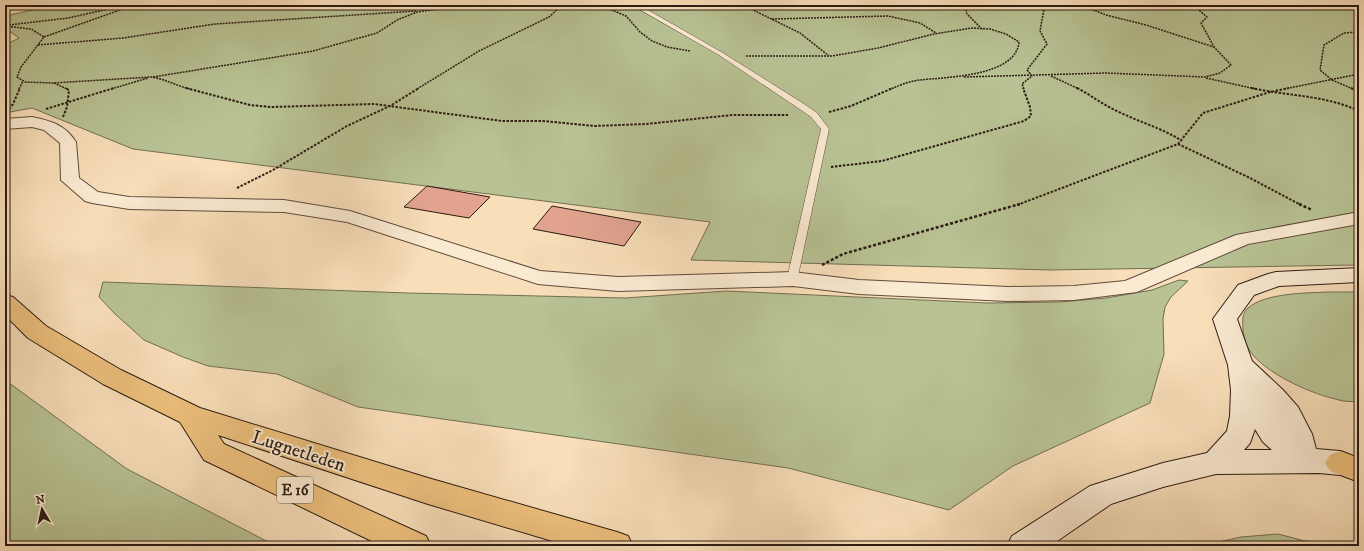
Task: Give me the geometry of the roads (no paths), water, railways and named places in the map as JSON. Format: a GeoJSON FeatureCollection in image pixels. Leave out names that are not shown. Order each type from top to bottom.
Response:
{"type":"FeatureCollection","features":[{"type":"Feature","properties":{"kind":"highway","name":"Lugnetleden"},"geometry":{"type":"LineString","coordinates":[[5,302],[37,332],[112,377],[190,415],[428,491],[617,546]]}},
{"type":"Feature","properties":{"kind":"highway","name":"E 16"},"geometry":{"type":"LineString","coordinates":[[190,415],[214,452],[415,546]]}},
{"type":"Feature","properties":{"kind":"street"},"geometry":{"type":"LineString","coordinates":[[5,124],[32,122],[43,118],[68,142],[70,180],[92,197],[129,203],[284,206],[350,217],[538,277],[618,284],[793,279],[859,287],[1008,294],[1074,293],[1129,287],[1243,239],[1349,220]]}},
{"type":"Feature","properties":{"kind":"street"},"geometry":{"type":"LineString","coordinates":[[1303,461],[1273,434],[1243,378],[1226,319],[1246,290],[1276,279],[1359,275]]}},
{"type":"Feature","properties":{"kind":"street"},"geometry":{"type":"LineString","coordinates":[[1216,462],[1240,435],[1244,416],[1243,378]]}},
{"type":"Feature","properties":{"kind":"street"},"geometry":{"type":"LineString","coordinates":[[1023,546],[1101,495],[1163,475],[1216,462],[1303,461],[1353,465]]}},
{"type":"Feature","properties":{"kind":"lane"},"geometry":{"type":"LineString","coordinates":[[635,5],[721,54],[814,115],[825,129],[793,279]]}}]}
